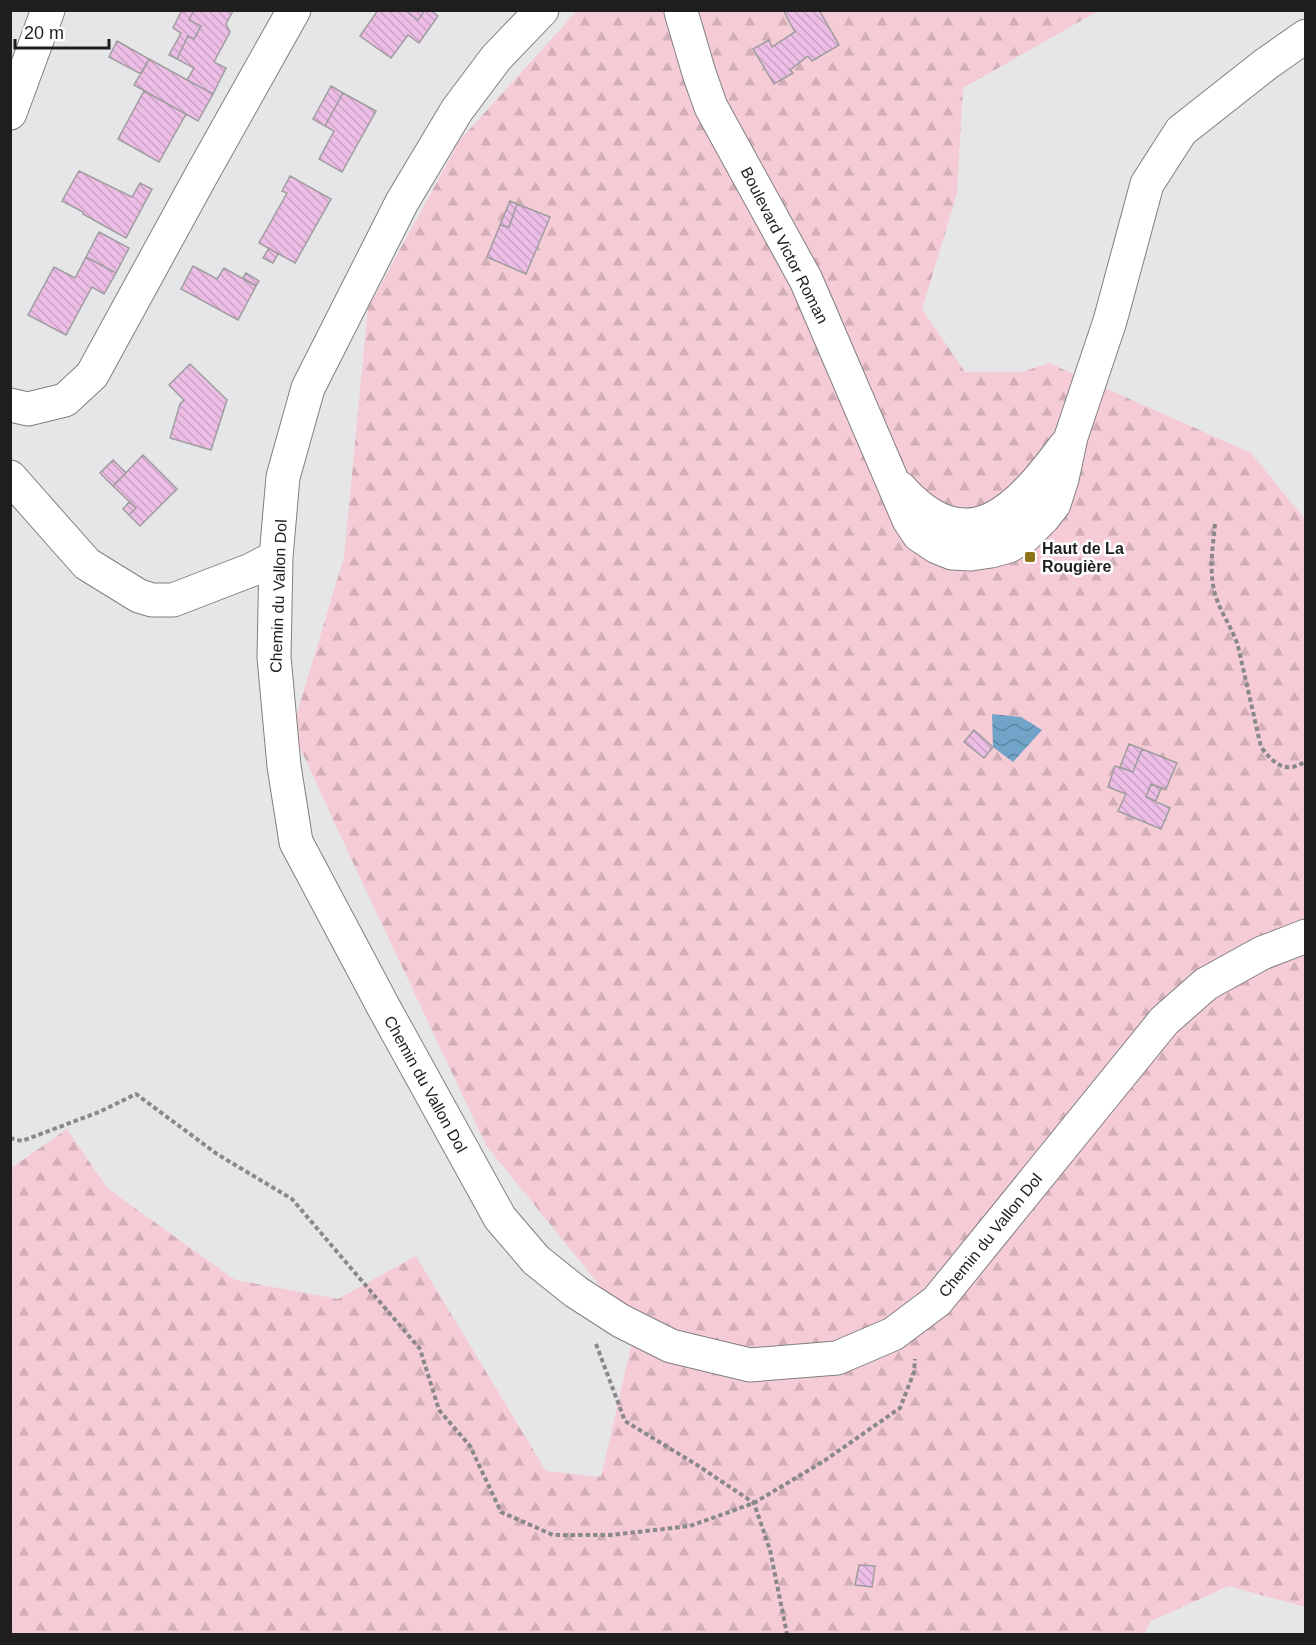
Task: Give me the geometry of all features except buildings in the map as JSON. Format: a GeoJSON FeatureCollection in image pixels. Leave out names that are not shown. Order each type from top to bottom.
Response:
{"type":"FeatureCollection","features":[{"type":"Feature","properties":{"kind":"street"},"geometry":{"type":"LineString","coordinates":[[10,113],[48,10]]}},
{"type":"Feature","properties":{"kind":"street"},"geometry":{"type":"LineString","coordinates":[[16,411],[65,400],[92,375],[294,10]]}},
{"type":"Feature","properties":{"kind":"street","name":"Chemin du Vallon Dol"},"geometry":{"type":"LineString","coordinates":[[542,10],[496,58],[457,110],[402,202],[308,388],[284,477],[276,557],[274,657],[284,766],[296,842],[500,1218],[536,1260],[576,1292],[621,1321],[671,1346],[750,1365],[837,1358],[893,1334],[937,1301],[1164,1021],[1206,984],[1262,952],[1305,936]]}},
{"type":"Feature","properties":{"kind":"street","name":"Boulevard Victor Roman"},"geometry":{"type":"LineString","coordinates":[[680,11],[711,107],[806,280],[891,478],[914,503],[933,516],[946,522],[962,525],[981,524],[1002,515],[1041,478],[1071,437],[1110,321],[1147,184],[1181,131],[1305,36]]}},
{"type":"Feature","properties":{"kind":"street"},"geometry":{"type":"LineString","coordinates":[[10,477],[87,564],[139,596],[152,600],[173,600],[251,570],[276,557]]}},
{"type":"Feature","properties":{"kind":"path"},"geometry":{"type":"LineString","coordinates":[[1215,524],[1211,566],[1214,591],[1223,614],[1233,630],[1238,646],[1261,747],[1270,760],[1282,766],[1292,768],[1305,761]]}},
{"type":"Feature","properties":{"kind":"path"},"geometry":{"type":"LineString","coordinates":[[10,1138],[22,1141],[99,1112],[136,1094],[217,1154],[292,1199],[420,1349],[439,1410],[470,1446],[501,1512],[553,1535],[611,1535],[690,1526],[754,1503],[824,1461],[900,1407],[914,1372],[917,1316]]}},
{"type":"Feature","properties":{"kind":"path"},"geometry":{"type":"LineString","coordinates":[[576,1292],[625,1421],[754,1503],[770,1550],[787,1635]]}},
{"type":"Feature","properties":{"kind":"green space"},"geometry":{"type":"Polygon","coordinates":[[[577,11],[1098,11],[963,88],[957,194],[922,309],[965,372],[1022,372],[1049,363],[1251,453],[1305,520],[1305,1607],[1229,1586],[1151,1621],[1144,1634],[11,1634],[10,1169],[67,1129],[107,1188],[235,1280],[338,1299],[416,1256],[546,1471],[601,1477],[635,1329],[486,1145],[292,730],[344,557],[368,308],[460,140],[577,11]]]}},
{"type":"Feature","properties":{"kind":"water"},"geometry":{"type":"Polygon","coordinates":[[[992,714],[1021,717],[1042,730],[1013,762],[993,747],[992,714]]]}},
{"type":"Feature","properties":{"kind":"place","name":"Haut de La Rougière"},"geometry":{"type":"Point","coordinates":[1030,557]}}]}
